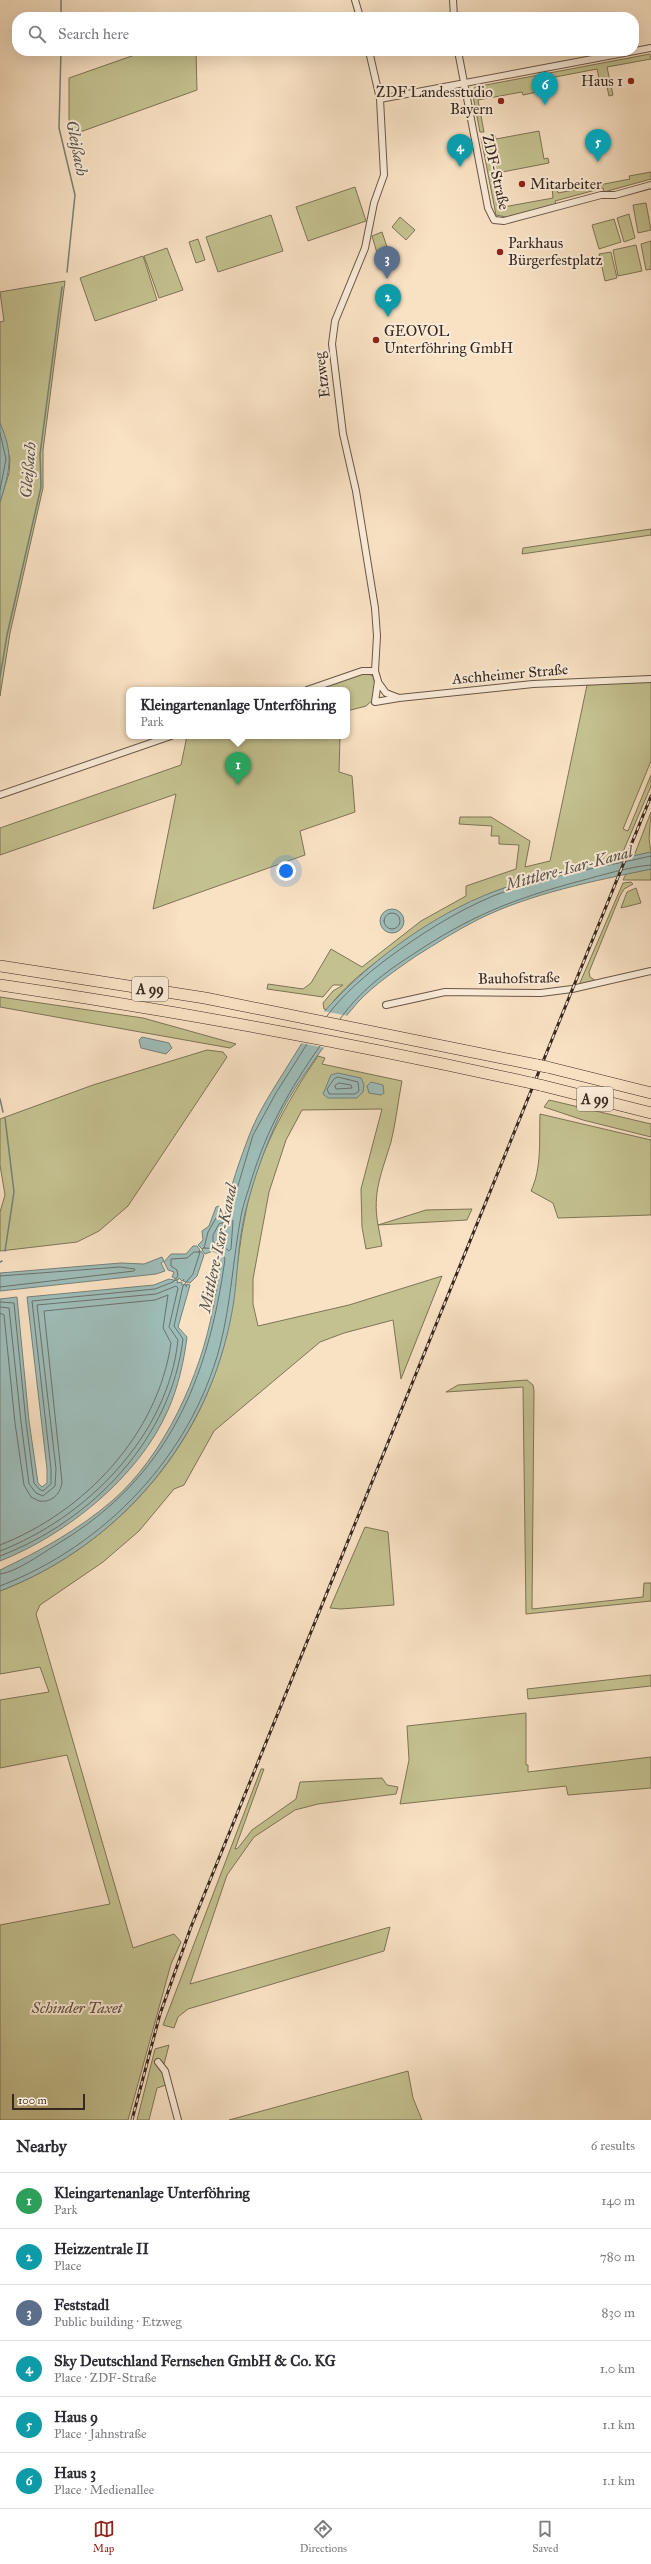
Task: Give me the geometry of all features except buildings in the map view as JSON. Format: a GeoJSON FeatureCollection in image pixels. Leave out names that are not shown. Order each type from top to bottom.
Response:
{"type":"FeatureCollection","features":[{"type":"Feature","properties":{"kind":"highway","name":"A 99"},"geometry":{"type":"LineString","coordinates":[[0,966],[190,995],[300,1015],[542,1066],[651,1093]]}},
{"type":"Feature","properties":{"kind":"highway","name":"A 99"},"geometry":{"type":"LineString","coordinates":[[0,985],[113,1001],[288,1032],[535,1084],[651,1112]]}},
{"type":"Feature","properties":{"kind":"street"},"geometry":{"type":"LineString","coordinates":[[355,0],[359,12]]}},
{"type":"Feature","properties":{"kind":"street"},"geometry":{"type":"LineString","coordinates":[[453,0],[454,12]]}},
{"type":"Feature","properties":{"kind":"street"},"geometry":{"type":"LineString","coordinates":[[639,50],[651,48]]}},
{"type":"Feature","properties":{"kind":"street","name":"Etzweg"},"geometry":{"type":"LineString","coordinates":[[370,56],[380,98],[384,175],[374,203],[365,248],[335,321],[332,344],[343,434],[356,491],[374,608],[377,636],[375,671],[378,681],[375,702]]}},
{"type":"Feature","properties":{"kind":"street","name":"ZDF-Straße"},"geometry":{"type":"LineString","coordinates":[[459,56],[488,208],[494,220],[504,221],[601,195],[615,195],[651,185]]}},
{"type":"Feature","properties":{"kind":"street"},"geometry":{"type":"LineString","coordinates":[[380,98],[608,56]]}},
{"type":"Feature","properties":{"kind":"street"},"geometry":{"type":"LineString","coordinates":[[316,687],[362,671],[375,671]]}},
{"type":"Feature","properties":{"kind":"street","name":"Aschheimer Straße"},"geometry":{"type":"LineString","coordinates":[[375,702],[399,698],[533,684],[651,679]]}},
{"type":"Feature","properties":{"kind":"street"},"geometry":{"type":"LineString","coordinates":[[378,681],[386,692],[399,698]]}},
{"type":"Feature","properties":{"kind":"street"},"geometry":{"type":"LineString","coordinates":[[0,795],[162,739]]}},
{"type":"Feature","properties":{"kind":"street","name":"Bauhofstraße"},"geometry":{"type":"LineString","coordinates":[[386,1005],[445,992],[541,993],[572,990],[651,971]]}},
{"type":"Feature","properties":{"kind":"street"},"geometry":{"type":"LineString","coordinates":[[158,2062],[165,2071],[178,2120]]}},
{"type":"Feature","properties":{"kind":"green space"},"geometry":{"type":"Polygon","coordinates":[[[650,54],[651,59],[607,67],[613,95],[609,96],[605,78],[599,78],[597,69],[550,78],[552,89],[523,95],[522,92],[478,100],[484,132],[480,132],[472,91],[475,87],[650,54]]]}},
{"type":"Feature","properties":{"kind":"green space"},"geometry":{"type":"Polygon","coordinates":[[[132,56],[196,56],[197,90],[69,136],[69,78],[132,56]]]}},
{"type":"Feature","properties":{"kind":"green space"},"geometry":{"type":"Polygon","coordinates":[[[539,131],[544,159],[548,158],[549,163],[492,174],[498,208],[553,198],[552,187],[556,186],[558,193],[630,179],[629,176],[651,172],[651,179],[604,192],[603,188],[555,201],[556,205],[511,218],[496,215],[481,138],[495,135],[496,139],[539,131]]]}},
{"type":"Feature","properties":{"kind":"green space"},"geometry":{"type":"Polygon","coordinates":[[[355,187],[366,221],[308,241],[296,207],[355,187]]]}},
{"type":"Feature","properties":{"kind":"green space"},"geometry":{"type":"Polygon","coordinates":[[[646,203],[651,230],[638,233],[633,205],[646,203]]]}},
{"type":"Feature","properties":{"kind":"green space"},"geometry":{"type":"Polygon","coordinates":[[[629,214],[635,238],[624,242],[617,218],[629,214]]]}},
{"type":"Feature","properties":{"kind":"green space"},"geometry":{"type":"Polygon","coordinates":[[[271,215],[283,251],[218,272],[206,237],[271,215]]]}},
{"type":"Feature","properties":{"kind":"green space"},"geometry":{"type":"Polygon","coordinates":[[[400,217],[415,230],[406,240],[392,227],[400,217]]]}},
{"type":"Feature","properties":{"kind":"green space"},"geometry":{"type":"Polygon","coordinates":[[[614,219],[621,242],[599,249],[592,225],[614,219]]]}},
{"type":"Feature","properties":{"kind":"green space"},"geometry":{"type":"Polygon","coordinates":[[[382,232],[388,250],[377,253],[372,236],[382,232]]]}},
{"type":"Feature","properties":{"kind":"green space"},"geometry":{"type":"Polygon","coordinates":[[[198,239],[205,260],[196,263],[189,242],[198,239]]]}},
{"type":"Feature","properties":{"kind":"green space"},"geometry":{"type":"Polygon","coordinates":[[[651,241],[651,269],[646,270],[641,244],[651,241]]]}},
{"type":"Feature","properties":{"kind":"green space"},"geometry":{"type":"Polygon","coordinates":[[[636,245],[642,271],[618,276],[613,250],[636,245]]]}},
{"type":"Feature","properties":{"kind":"green space"},"geometry":{"type":"Polygon","coordinates":[[[167,248],[183,290],[159,298],[144,256],[167,248]]]}},
{"type":"Feature","properties":{"kind":"green space"},"geometry":{"type":"Polygon","coordinates":[[[611,252],[617,278],[605,281],[599,254],[611,252]]]}},
{"type":"Feature","properties":{"kind":"green space"},"geometry":{"type":"Polygon","coordinates":[[[143,256],[157,300],[95,321],[80,278],[143,256]]]}},
{"type":"Feature","properties":{"kind":"green space"},"geometry":{"type":"Polygon","coordinates":[[[65,281],[43,450],[43,488],[10,633],[0,696],[0,502],[9,473],[10,459],[0,423],[0,322],[4,321],[0,292],[65,281]]]}},
{"type":"Feature","properties":{"kind":"green space"},"geometry":{"type":"Polygon","coordinates":[[[651,529],[651,535],[522,554],[523,548],[651,529]]]}},
{"type":"Feature","properties":{"kind":"green space"},"geometry":{"type":"Polygon","coordinates":[[[365,672],[373,676],[376,687],[375,698],[366,706],[350,710],[350,687],[321,687],[365,672]]]}},
{"type":"Feature","properties":{"kind":"green space"},"geometry":{"type":"Polygon","coordinates":[[[651,681],[651,761],[623,829],[628,831],[651,775],[651,786],[620,859],[555,873],[522,882],[491,893],[449,913],[422,929],[376,962],[346,988],[327,1010],[324,1009],[323,1003],[333,991],[343,985],[333,985],[323,997],[267,989],[268,984],[303,989],[311,983],[331,949],[362,967],[421,921],[466,896],[466,886],[516,869],[519,845],[499,844],[499,836],[491,836],[492,826],[459,824],[460,817],[491,817],[530,841],[525,867],[550,861],[587,685],[651,681]]]}},
{"type":"Feature","properties":{"kind":"green space"},"geometry":{"type":"Polygon","coordinates":[[[186,739],[340,739],[339,772],[352,776],[355,812],[300,831],[305,855],[153,909],[176,794],[0,855],[0,828],[181,765],[186,739]]]}},
{"type":"Feature","properties":{"kind":"green space"},"geometry":{"type":"Polygon","coordinates":[[[651,812],[649,839],[651,852],[634,856],[651,812]]]}},
{"type":"Feature","properties":{"kind":"green space"},"geometry":{"type":"Polygon","coordinates":[[[651,869],[651,880],[623,880],[626,874],[651,869]]]}},
{"type":"Feature","properties":{"kind":"green space"},"geometry":{"type":"Polygon","coordinates":[[[631,882],[633,884],[624,889],[620,896],[589,972],[590,977],[596,981],[579,985],[623,883],[631,882]]]}},
{"type":"Feature","properties":{"kind":"green space"},"geometry":{"type":"Polygon","coordinates":[[[636,888],[641,903],[621,908],[627,892],[636,888]]]}},
{"type":"Feature","properties":{"kind":"green space"},"geometry":{"type":"Polygon","coordinates":[[[0,997],[143,1018],[236,1044],[230,1048],[0,1007],[0,997]]]}},
{"type":"Feature","properties":{"kind":"green space"},"geometry":{"type":"Polygon","coordinates":[[[207,1050],[223,1052],[227,1057],[128,1206],[99,1231],[77,1242],[0,1251],[0,1212],[5,1195],[0,1165],[0,1119],[93,1085],[207,1050]]]}},
{"type":"Feature","properties":{"kind":"green space","name":"Schinder Taxet"},"geometry":{"type":"Polygon","coordinates":[[[318,1056],[325,1058],[322,1064],[402,1081],[393,1134],[377,1192],[376,1213],[382,1246],[366,1249],[362,1227],[361,1189],[382,1109],[302,1110],[286,1140],[269,1192],[253,1279],[253,1304],[258,1326],[349,1305],[442,1276],[401,1379],[393,1320],[344,1333],[320,1342],[214,1431],[184,1485],[174,1489],[139,1531],[103,1562],[40,1605],[36,1614],[133,1948],[174,1934],[181,1942],[171,1964],[128,2120],[0,2120],[0,1925],[110,1904],[67,1755],[0,1768],[0,1700],[49,1692],[40,1667],[0,1674],[0,1591],[39,1573],[76,1552],[109,1526],[140,1496],[167,1464],[190,1428],[209,1390],[223,1349],[233,1299],[239,1249],[245,1216],[256,1173],[283,1112],[318,1056]]]}},
{"type":"Feature","properties":{"kind":"green space"},"geometry":{"type":"Polygon","coordinates":[[[549,1100],[651,1124],[651,1137],[583,1120],[544,1107],[549,1100]]]}},
{"type":"Feature","properties":{"kind":"green space"},"geometry":{"type":"Polygon","coordinates":[[[540,1114],[651,1140],[651,1215],[558,1218],[553,1203],[531,1191],[537,1173],[540,1144],[540,1114]]]}},
{"type":"Feature","properties":{"kind":"green space"},"geometry":{"type":"Polygon","coordinates":[[[472,1209],[467,1220],[378,1225],[426,1210],[472,1209]]]}},
{"type":"Feature","properties":{"kind":"green space"},"geometry":{"type":"Polygon","coordinates":[[[527,1380],[533,1385],[534,1391],[532,1609],[643,1597],[644,1583],[651,1583],[651,1601],[526,1614],[523,1387],[446,1392],[458,1385],[527,1380]]]}},
{"type":"Feature","properties":{"kind":"green space"},"geometry":{"type":"Polygon","coordinates":[[[365,1527],[388,1532],[394,1605],[341,1609],[330,1608],[365,1527]]]}},
{"type":"Feature","properties":{"kind":"green space"},"geometry":{"type":"Polygon","coordinates":[[[651,1675],[651,1686],[528,1699],[527,1689],[651,1675]]]}},
{"type":"Feature","properties":{"kind":"green space"},"geometry":{"type":"Polygon","coordinates":[[[526,1713],[526,1765],[528,1765],[528,1772],[651,1757],[651,1788],[568,1795],[566,1786],[400,1804],[409,1760],[407,1726],[526,1713]]]}},
{"type":"Feature","properties":{"kind":"green space"},"geometry":{"type":"Polygon","coordinates":[[[261,1769],[264,1769],[235,1849],[238,1848],[252,1830],[296,1799],[300,1782],[382,1778],[387,1785],[398,1787],[396,1794],[318,1804],[295,1810],[254,1837],[227,1875],[190,1984],[390,1927],[384,1951],[188,2009],[178,2017],[174,2028],[163,2025],[261,1769]]]}},
{"type":"Feature","properties":{"kind":"green space"},"geometry":{"type":"Polygon","coordinates":[[[169,2045],[162,2072],[166,2085],[157,2088],[149,2120],[137,2120],[155,2049],[169,2045]]]}},
{"type":"Feature","properties":{"kind":"green space"},"geometry":{"type":"Polygon","coordinates":[[[408,2071],[413,2098],[422,2120],[229,2120],[408,2071]]]}},
{"type":"Feature","properties":{"kind":"water"},"geometry":{"type":"Polygon","coordinates":[[[0,423],[7,444],[9,462],[6,481],[0,502],[0,423]]]}},
{"type":"Feature","properties":{"kind":"water"},"geometry":{"type":"Polygon","coordinates":[[[651,852],[651,869],[586,883],[542,895],[499,910],[471,923],[416,956],[393,972],[371,989],[358,1002],[343,1020],[295,1089],[278,1118],[265,1149],[254,1181],[242,1225],[232,1312],[220,1359],[203,1403],[180,1444],[152,1482],[120,1516],[84,1546],[43,1571],[0,1591],[0,1570],[72,1531],[99,1512],[131,1483],[164,1438],[178,1413],[189,1387],[207,1334],[213,1308],[224,1223],[230,1193],[249,1136],[257,1118],[272,1092],[308,1033],[326,1009],[368,969],[407,938],[449,912],[471,901],[531,879],[651,852]]]}},
{"type":"Feature","properties":{"kind":"water"},"geometry":{"type":"Polygon","coordinates":[[[392,909],[401,912],[404,921],[401,930],[392,933],[383,930],[380,921],[383,912],[392,909]]]}},
{"type":"Feature","properties":{"kind":"water"},"geometry":{"type":"Polygon","coordinates":[[[142,1037],[169,1043],[172,1048],[166,1054],[141,1048],[139,1040],[142,1037]]]}},
{"type":"Feature","properties":{"kind":"water"},"geometry":{"type":"Polygon","coordinates":[[[338,1073],[361,1078],[364,1085],[363,1092],[357,1098],[328,1098],[323,1094],[331,1075],[338,1073]]]}},
{"type":"Feature","properties":{"kind":"water"},"geometry":{"type":"Polygon","coordinates":[[[371,1082],[383,1085],[384,1093],[381,1095],[369,1093],[367,1086],[371,1082]]]}},
{"type":"Feature","properties":{"kind":"water","name":"Mittlere-Isar-Kanal"},"geometry":{"type":"Polygon","coordinates":[[[219,1206],[220,1215],[224,1215],[219,1254],[213,1251],[205,1254],[202,1250],[205,1247],[202,1249],[198,1245],[203,1240],[202,1231],[209,1226],[216,1207],[219,1206]]]}},
{"type":"Feature","properties":{"kind":"water"},"geometry":{"type":"Polygon","coordinates":[[[193,1246],[197,1246],[200,1250],[198,1252],[201,1251],[204,1255],[197,1276],[190,1283],[183,1281],[184,1279],[182,1281],[179,1278],[178,1280],[172,1277],[174,1272],[168,1270],[164,1262],[171,1254],[186,1254],[193,1246]]]}},
{"type":"Feature","properties":{"kind":"water"},"geometry":{"type":"Polygon","coordinates":[[[162,1257],[164,1261],[161,1263],[165,1271],[156,1274],[0,1291],[0,1273],[121,1263],[144,1264],[162,1257]]]}},
{"type":"Feature","properties":{"kind":"water"},"geometry":{"type":"Polygon","coordinates":[[[169,1279],[178,1281],[177,1283],[182,1282],[182,1285],[186,1284],[186,1287],[187,1284],[190,1285],[178,1327],[187,1337],[178,1384],[168,1410],[155,1435],[139,1458],[120,1480],[98,1501],[50,1536],[25,1550],[0,1561],[0,1299],[17,1297],[29,1421],[38,1483],[42,1487],[47,1483],[47,1469],[27,1297],[154,1285],[169,1279]]]}},
{"type":"Feature","properties":{"kind":"pier"},"geometry":{"type":"Polygon","coordinates":[[[323,1011],[349,1016],[326,1048],[300,1043],[323,1011]]]}},
{"type":"Feature","properties":{"kind":"waterway","name":"Gleißach"},"geometry":{"type":"LineString","coordinates":[[61,0],[61,12]]}},
{"type":"Feature","properties":{"kind":"waterway","name":"Gleißach"},"geometry":{"type":"LineString","coordinates":[[61,56],[59,128],[75,195],[67,272]]}},
{"type":"Feature","properties":{"kind":"waterway","name":"Gleißach"},"geometry":{"type":"LineString","coordinates":[[0,677],[7,635],[41,487],[40,454],[62,287]]}},
{"type":"Feature","properties":{"kind":"waterway","name":"Gleißach"},"geometry":{"type":"LineString","coordinates":[[0,1099],[3,1112]]}},
{"type":"Feature","properties":{"kind":"waterway","name":"Gleißach"},"geometry":{"type":"LineString","coordinates":[[5,1118],[14,1192],[5,1251]]}},
{"type":"Feature","properties":{"kind":"railway"},"geometry":{"type":"LineString","coordinates":[[132,2120],[160,2014],[191,1927],[651,796]]}},
{"type":"Feature","properties":{"kind":"place","name":"Haus 1"},"geometry":{"type":"Point","coordinates":[631,81]}},
{"type":"Feature","properties":{"kind":"place","name":"ZDF Landesstudio Bayern"},"geometry":{"type":"Point","coordinates":[501,101]}},
{"type":"Feature","properties":{"kind":"place","name":"Haus 3"},"geometry":{"type":"Point","coordinates":[545,105]}},
{"type":"Feature","properties":{"kind":"place","name":"Haus 9"},"geometry":{"type":"Point","coordinates":[598,162]}},
{"type":"Feature","properties":{"kind":"place","name":"Sky Deutschland Fernsehen GmbH & Co. KG"},"geometry":{"type":"Point","coordinates":[460,167]}},
{"type":"Feature","properties":{"kind":"place","name":"Mitarbeiter"},"geometry":{"type":"Point","coordinates":[522,184]}},
{"type":"Feature","properties":{"kind":"place","name":"Parkhaus Bürgerfestplatz"},"geometry":{"type":"Point","coordinates":[500,252]}},
{"type":"Feature","properties":{"kind":"place","name":"Feststadl"},"geometry":{"type":"Point","coordinates":[387,279]}},
{"type":"Feature","properties":{"kind":"place","name":"Heizzentrale II"},"geometry":{"type":"Point","coordinates":[388,317]}},
{"type":"Feature","properties":{"kind":"place","name":"GEOVOL Unterföhring GmbH"},"geometry":{"type":"Point","coordinates":[376,340]}},
{"type":"Feature","properties":{"kind":"place","name":"Kleingartenanlage Unterföhring"},"geometry":{"type":"Point","coordinates":[238,785]}}]}
